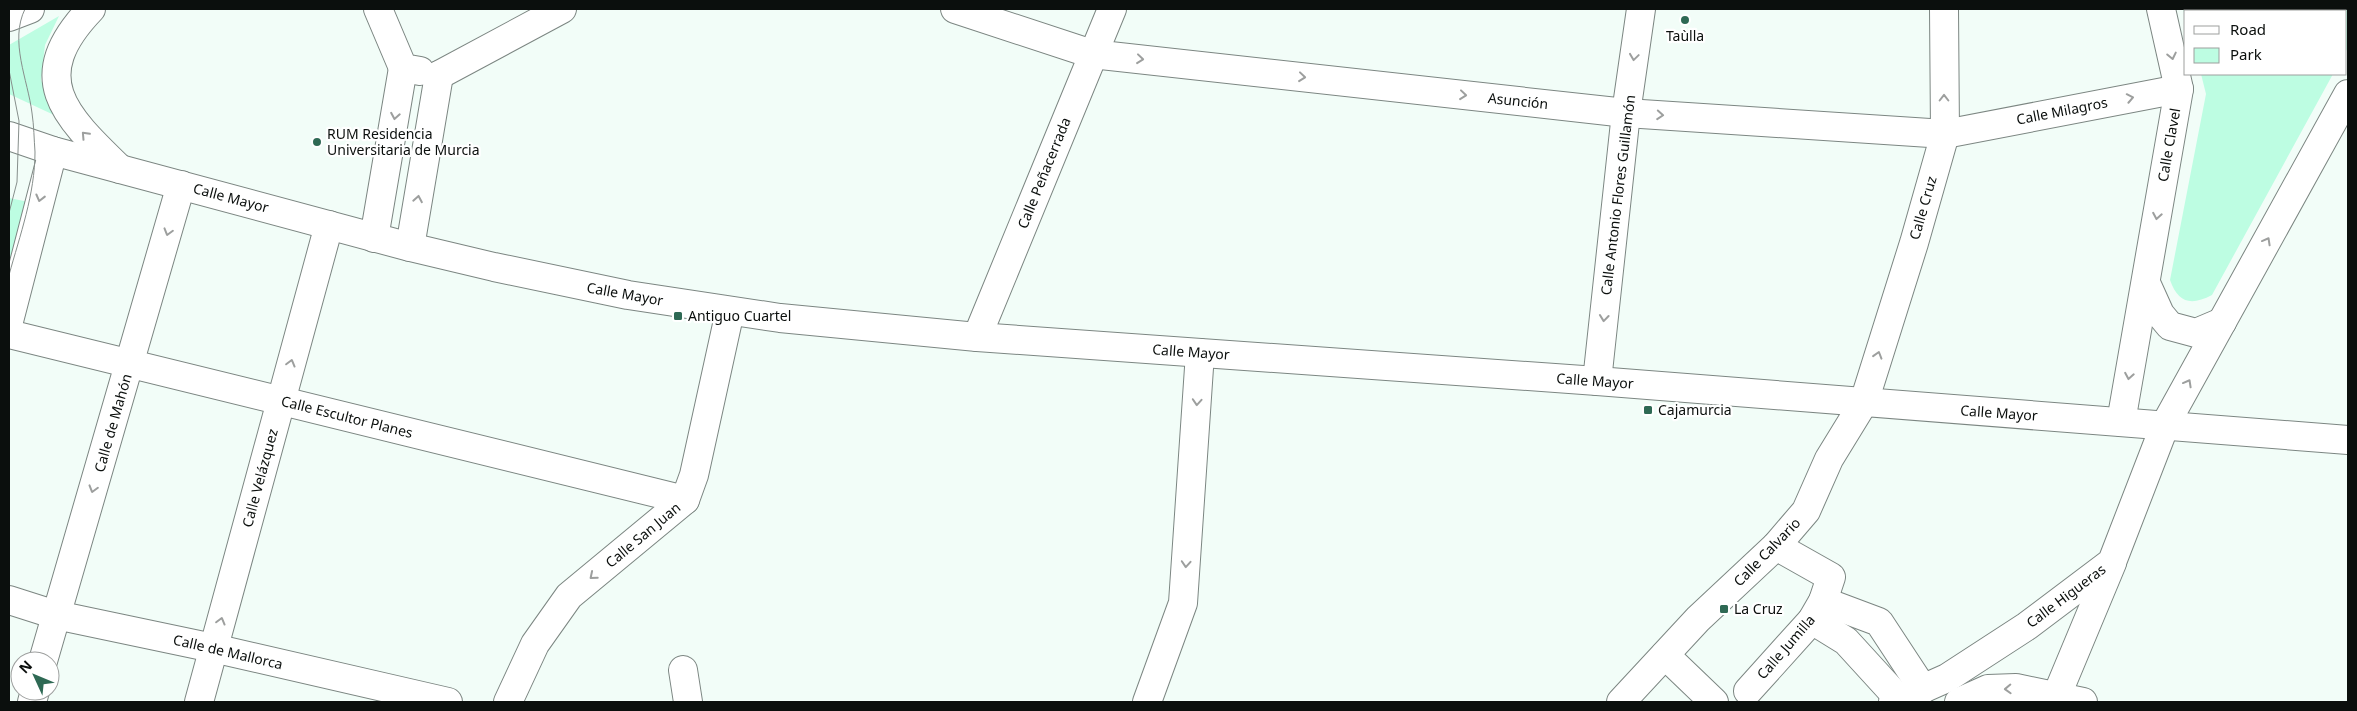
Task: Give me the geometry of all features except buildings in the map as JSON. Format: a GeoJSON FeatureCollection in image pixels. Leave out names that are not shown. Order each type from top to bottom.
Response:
{"type":"FeatureCollection","features":[{"type":"Feature","properties":{"kind":"street"},"geometry":{"type":"LineString","coordinates":[[9,17],[30,9]]}},
{"type":"Feature","properties":{"kind":"street"},"geometry":{"type":"LineString","coordinates":[[91,9],[66,38],[58,56],[55,72],[58,92],[67,112],[78,127],[120,169]]}},
{"type":"Feature","properties":{"kind":"street"},"geometry":{"type":"LineString","coordinates":[[374,238],[403,68],[378,9]]}},
{"type":"Feature","properties":{"kind":"street"},"geometry":{"type":"LineString","coordinates":[[403,68],[439,75],[562,9]]}},
{"type":"Feature","properties":{"kind":"street","name":"Asunción"},"geometry":{"type":"LineString","coordinates":[[955,9],[1092,54],[1626,113],[1945,134]]}},
{"type":"Feature","properties":{"kind":"street","name":"Calle Peñacerrada"},"geometry":{"type":"LineString","coordinates":[[976,337],[1112,9]]}},
{"type":"Feature","properties":{"kind":"street","name":"Calle Antonio Flores Guillamón"},"geometry":{"type":"LineString","coordinates":[[1597,382],[1626,113],[1642,9]]}},
{"type":"Feature","properties":{"kind":"street","name":"Calle Cruz"},"geometry":{"type":"LineString","coordinates":[[1864,402],[1945,134],[1944,9]]}},
{"type":"Feature","properties":{"kind":"street","name":"Calle Clavel"},"geometry":{"type":"LineString","coordinates":[[2121,422],[2179,89],[2161,9]]}},
{"type":"Feature","properties":{"kind":"street"},"geometry":{"type":"LineString","coordinates":[[410,247],[439,75]]}},
{"type":"Feature","properties":{"kind":"street","name":"Calle Milagros"},"geometry":{"type":"LineString","coordinates":[[1945,134],[2179,89]]}},
{"type":"Feature","properties":{"kind":"street"},"geometry":{"type":"LineString","coordinates":[[2165,425],[2348,94]]}},
{"type":"Feature","properties":{"kind":"street"},"geometry":{"type":"LineString","coordinates":[[9,127],[52,151]]}},
{"type":"Feature","properties":{"kind":"street"},"geometry":{"type":"LineString","coordinates":[[9,136],[52,151]]}},
{"type":"Feature","properties":{"kind":"street"},"geometry":{"type":"LineString","coordinates":[[9,321],[52,151]]}},
{"type":"Feature","properties":{"kind":"street","name":"Calle Mayor"},"geometry":{"type":"LineString","coordinates":[[52,151],[374,238],[582,287],[730,311],[833,324],[976,337],[1864,402],[2348,440]]}},
{"type":"Feature","properties":{"kind":"street","name":"Calle de Mahón"},"geometry":{"type":"LineString","coordinates":[[46,651],[181,185]]}},
{"type":"Feature","properties":{"kind":"street","name":"Calle Velázquez"},"geometry":{"type":"LineString","coordinates":[[199,702],[330,226]]}},
{"type":"Feature","properties":{"kind":"street"},"geometry":{"type":"LineString","coordinates":[[2146,282],[2160,314],[2170,326],[2196,333],[2222,322]]}},
{"type":"Feature","properties":{"kind":"street","name":"Calle San Juan"},"geometry":{"type":"LineString","coordinates":[[508,702],[535,644],[569,596],[685,500],[694,475],[730,311]]}},
{"type":"Feature","properties":{"kind":"street","name":"Calle Escultor Planes"},"geometry":{"type":"LineString","coordinates":[[9,334],[685,500]]}},
{"type":"Feature","properties":{"kind":"street"},"geometry":{"type":"LineString","coordinates":[[1147,702],[1183,603],[1200,353]]}},
{"type":"Feature","properties":{"kind":"street","name":"Calle Calvario"},"geometry":{"type":"LineString","coordinates":[[1621,702],[1698,619],[1776,546],[1806,511],[1829,459],[1864,402]]}},
{"type":"Feature","properties":{"kind":"street","name":"Calle Higueras"},"geometry":{"type":"LineString","coordinates":[[1905,697],[1947,678],[2027,626],[2112,562],[2165,425]]}},
{"type":"Feature","properties":{"kind":"street","name":"Calle Jumilla"},"geometry":{"type":"LineString","coordinates":[[1748,698],[1817,610],[1831,577],[1776,546]]}},
{"type":"Feature","properties":{"kind":"street"},"geometry":{"type":"LineString","coordinates":[[2055,699],[2112,562]]}},
{"type":"Feature","properties":{"kind":"street","name":"Calle de Mallorca"},"geometry":{"type":"LineString","coordinates":[[9,600],[56,615],[213,648],[448,702]]}},
{"type":"Feature","properties":{"kind":"street"},"geometry":{"type":"LineString","coordinates":[[1817,610],[1879,622],[1905,697]]}},
{"type":"Feature","properties":{"kind":"street"},"geometry":{"type":"LineString","coordinates":[[1817,610],[1846,641],[1905,697]]}},
{"type":"Feature","properties":{"kind":"street"},"geometry":{"type":"LineString","coordinates":[[1665,655],[1714,702]]}},
{"type":"Feature","properties":{"kind":"street"},"geometry":{"type":"LineString","coordinates":[[683,670],[688,702]]}},
{"type":"Feature","properties":{"kind":"street"},"geometry":{"type":"LineString","coordinates":[[1959,702],[1988,689],[2016,688],[2055,699],[2083,702]]}},
{"type":"Feature","properties":{"kind":"green space"},"geometry":{"type":"Polygon","coordinates":[[[2183,9],[2348,9],[2348,47],[2347,49],[2347,10],[2184,10],[2184,13],[2183,9]]]}},
{"type":"Feature","properties":{"kind":"green space"},"geometry":{"type":"Polygon","coordinates":[[[59,16],[45,45],[41,80],[54,115],[9,94],[9,45],[59,16]]]}},
{"type":"Feature","properties":{"kind":"green space"},"geometry":{"type":"Polygon","coordinates":[[[2201,75],[2332,75],[2212,295],[2198,301],[2192,301],[2181,298],[2173,288],[2170,280],[2206,94],[2201,75]]]}},
{"type":"Feature","properties":{"kind":"green space"},"geometry":{"type":"Polygon","coordinates":[[[9,198],[34,203],[9,297],[9,198]]]}},
{"type":"Feature","properties":{"kind":"tram line"},"geometry":{"type":"LineString","coordinates":[[9,275],[26,214],[35,152],[33,118],[19,47],[21,21],[25,9]]}},
{"type":"Feature","properties":{"kind":"tram line"},"geometry":{"type":"LineString","coordinates":[[9,70],[19,121],[17,182],[9,213]]}},
{"type":"Feature","properties":{"kind":"place","name":"Taùlla"},"geometry":{"type":"Point","coordinates":[1685,20]}},
{"type":"Feature","properties":{"kind":"place","name":"RUM Residencia Universitaria de Murcia"},"geometry":{"type":"Point","coordinates":[317,142]}},
{"type":"Feature","properties":{"kind":"place","name":"Antiguo Cuartel"},"geometry":{"type":"Point","coordinates":[678,316]}},
{"type":"Feature","properties":{"kind":"place","name":"Cajamurcia"},"geometry":{"type":"Point","coordinates":[1648,410]}},
{"type":"Feature","properties":{"kind":"place","name":"La Cruz"},"geometry":{"type":"Point","coordinates":[1724,609]}}]}
